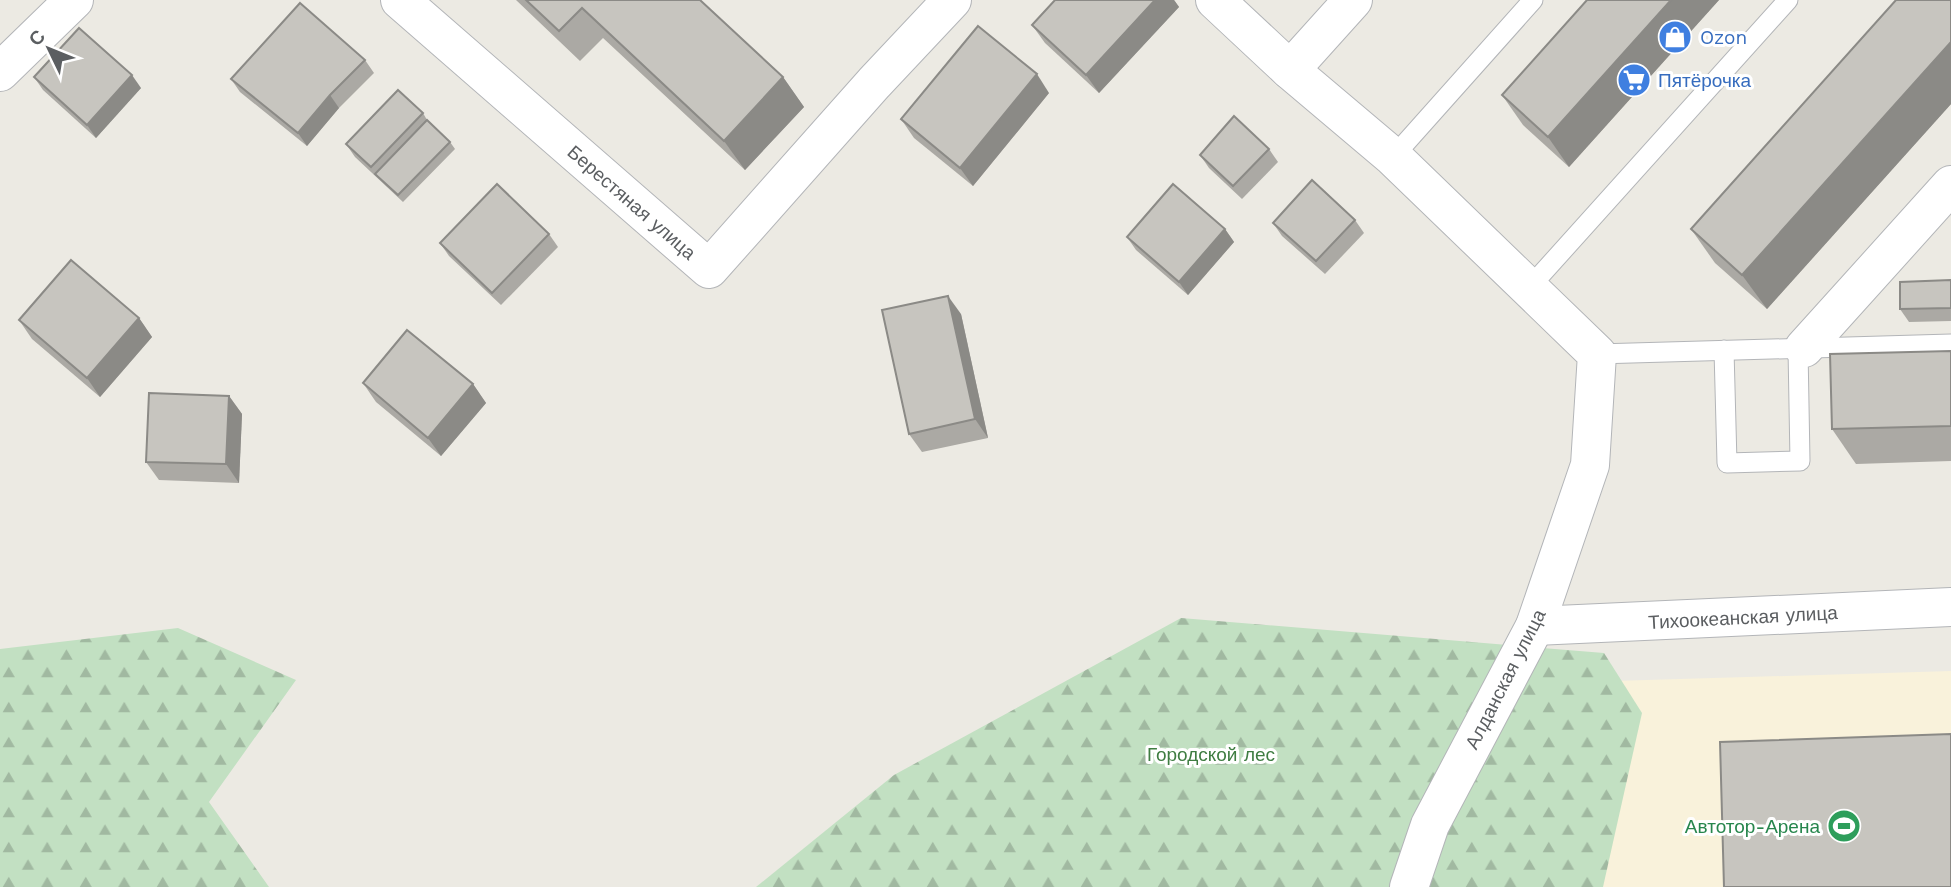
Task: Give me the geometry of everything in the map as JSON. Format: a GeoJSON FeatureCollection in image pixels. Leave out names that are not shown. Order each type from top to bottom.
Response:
{"type":"FeatureCollection","features":[{"type":"Feature","properties":{"kind":"street"},"geometry":{"type":"LineString","coordinates":[[0,72],[74,0]]}},
{"type":"Feature","properties":{"kind":"street","name":"Берестяная улица"},"geometry":{"type":"LineString","coordinates":[[400,0],[709,269],[874,83],[952,0]]}},
{"type":"Feature","properties":{"kind":"street"},"geometry":{"type":"LineString","coordinates":[[1215,0],[1290,70],[1393,156],[1597,354]]}},
{"type":"Feature","properties":{"kind":"street"},"geometry":{"type":"LineString","coordinates":[[1290,70],[1353,0]]}},
{"type":"Feature","properties":{"kind":"street"},"geometry":{"type":"LineString","coordinates":[[1801,348],[1951,185]]}},
{"type":"Feature","properties":{"kind":"street","name":"Алданская улица"},"geometry":{"type":"LineString","coordinates":[[1409,887],[1430,825],[1535,626],[1590,465],[1597,354]]}},
{"type":"Feature","properties":{"kind":"street","name":"Тихоокеанская улица"},"geometry":{"type":"LineString","coordinates":[[1535,626],[1951,607]]}},
{"type":"Feature","properties":{"kind":"lane"},"geometry":{"type":"LineString","coordinates":[[1393,156],[1533,0]]}},
{"type":"Feature","properties":{"kind":"lane"},"geometry":{"type":"LineString","coordinates":[[1529,288],[1788,0]]}},
{"type":"Feature","properties":{"kind":"lane"},"geometry":{"type":"LineString","coordinates":[[1597,354],[1951,344]]}},
{"type":"Feature","properties":{"kind":"lane"},"geometry":{"type":"LineString","coordinates":[[1724,350],[1727,463],[1800,461],[1801,348]]}},
{"type":"Feature","properties":{"kind":"shaded area","name":"Автотор-Арена"},"geometry":{"type":"Polygon","coordinates":[[[1951,671],[1951,887],[1586,887],[1580,682],[1951,671]]]}},
{"type":"Feature","properties":{"kind":"green space","name":"Городской лес"},"geometry":{"type":"Polygon","coordinates":[[[1181,618],[1604,653],[1642,713],[1603,887],[756,887],[894,775],[1181,618]]]}},
{"type":"Feature","properties":{"kind":"green space"},"geometry":{"type":"Polygon","coordinates":[[[178,628],[296,680],[209,802],[269,887],[0,887],[0,649],[178,628]]]}},
{"type":"Feature","properties":{"kind":"building"},"geometry":{"type":"Polygon","coordinates":[[[526,0],[700,0],[783,77],[724,141],[582,8],[559,31],[526,0]]]}},
{"type":"Feature","properties":{"kind":"building"},"geometry":{"type":"Polygon","coordinates":[[[1055,0],[1155,0],[1086,75],[1032,25],[1055,0]]]}},
{"type":"Feature","properties":{"kind":"building"},"geometry":{"type":"Polygon","coordinates":[[[1587,0],[1671,0],[1548,137],[1502,95],[1587,0]]]}},
{"type":"Feature","properties":{"kind":"building"},"geometry":{"type":"Polygon","coordinates":[[[1896,0],[1951,0],[1951,42],[1742,275],[1691,229],[1896,0]]]}},
{"type":"Feature","properties":{"kind":"building"},"geometry":{"type":"Polygon","coordinates":[[[300,3],[365,60],[330,95],[298,133],[231,79],[300,3]]]}},
{"type":"Feature","properties":{"kind":"building"},"geometry":{"type":"Polygon","coordinates":[[[978,26],[1037,74],[960,168],[901,119],[978,26]]]}},
{"type":"Feature","properties":{"kind":"building"},"geometry":{"type":"Polygon","coordinates":[[[79,28],[132,75],[87,125],[34,77],[79,28]]]}},
{"type":"Feature","properties":{"kind":"building"},"geometry":{"type":"Polygon","coordinates":[[[398,90],[423,113],[371,167],[346,144],[398,90]]]}},
{"type":"Feature","properties":{"kind":"building"},"geometry":{"type":"Polygon","coordinates":[[[1234,116],[1269,149],[1233,186],[1200,155],[1234,116]]]}},
{"type":"Feature","properties":{"kind":"building"},"geometry":{"type":"Polygon","coordinates":[[[427,120],[450,142],[398,195],[375,174],[427,120]]]}},
{"type":"Feature","properties":{"kind":"building"},"geometry":{"type":"Polygon","coordinates":[[[1312,180],[1355,220],[1316,261],[1273,223],[1312,180]]]}},
{"type":"Feature","properties":{"kind":"building"},"geometry":{"type":"Polygon","coordinates":[[[497,184],[549,234],[492,293],[440,243],[497,184]]]}},
{"type":"Feature","properties":{"kind":"building"},"geometry":{"type":"Polygon","coordinates":[[[1173,184],[1225,229],[1179,282],[1127,237],[1173,184]]]}},
{"type":"Feature","properties":{"kind":"building"},"geometry":{"type":"Polygon","coordinates":[[[71,260],[139,318],[87,378],[19,320],[71,260]]]}},
{"type":"Feature","properties":{"kind":"building"},"geometry":{"type":"Polygon","coordinates":[[[1951,280],[1951,308],[1900,309],[1900,282],[1951,280]]]}},
{"type":"Feature","properties":{"kind":"building"},"geometry":{"type":"Polygon","coordinates":[[[948,296],[975,419],[909,434],[882,310],[948,296]]]}},
{"type":"Feature","properties":{"kind":"building"},"geometry":{"type":"Polygon","coordinates":[[[407,330],[473,384],[428,438],[363,383],[407,330]]]}},
{"type":"Feature","properties":{"kind":"building"},"geometry":{"type":"Polygon","coordinates":[[[1951,351],[1951,426],[1832,429],[1830,354],[1951,351]]]}},
{"type":"Feature","properties":{"kind":"building"},"geometry":{"type":"Polygon","coordinates":[[[149,393],[229,396],[226,464],[146,462],[149,393]]]}},
{"type":"Feature","properties":{"kind":"building","name":"Автотор-Арена"},"geometry":{"type":"Polygon","coordinates":[[[1951,734],[1951,887],[1724,887],[1720,742],[1951,734]]]}},
{"type":"Feature","properties":{"kind":"place","name":"Ozon"},"geometry":{"type":"Point","coordinates":[1675,37]}},
{"type":"Feature","properties":{"kind":"place","name":"Пятёрочка"},"geometry":{"type":"Point","coordinates":[1634,80]}},
{"type":"Feature","properties":{"kind":"place","name":"Автотор-Арена"},"geometry":{"type":"Point","coordinates":[1844,826]}}]}
